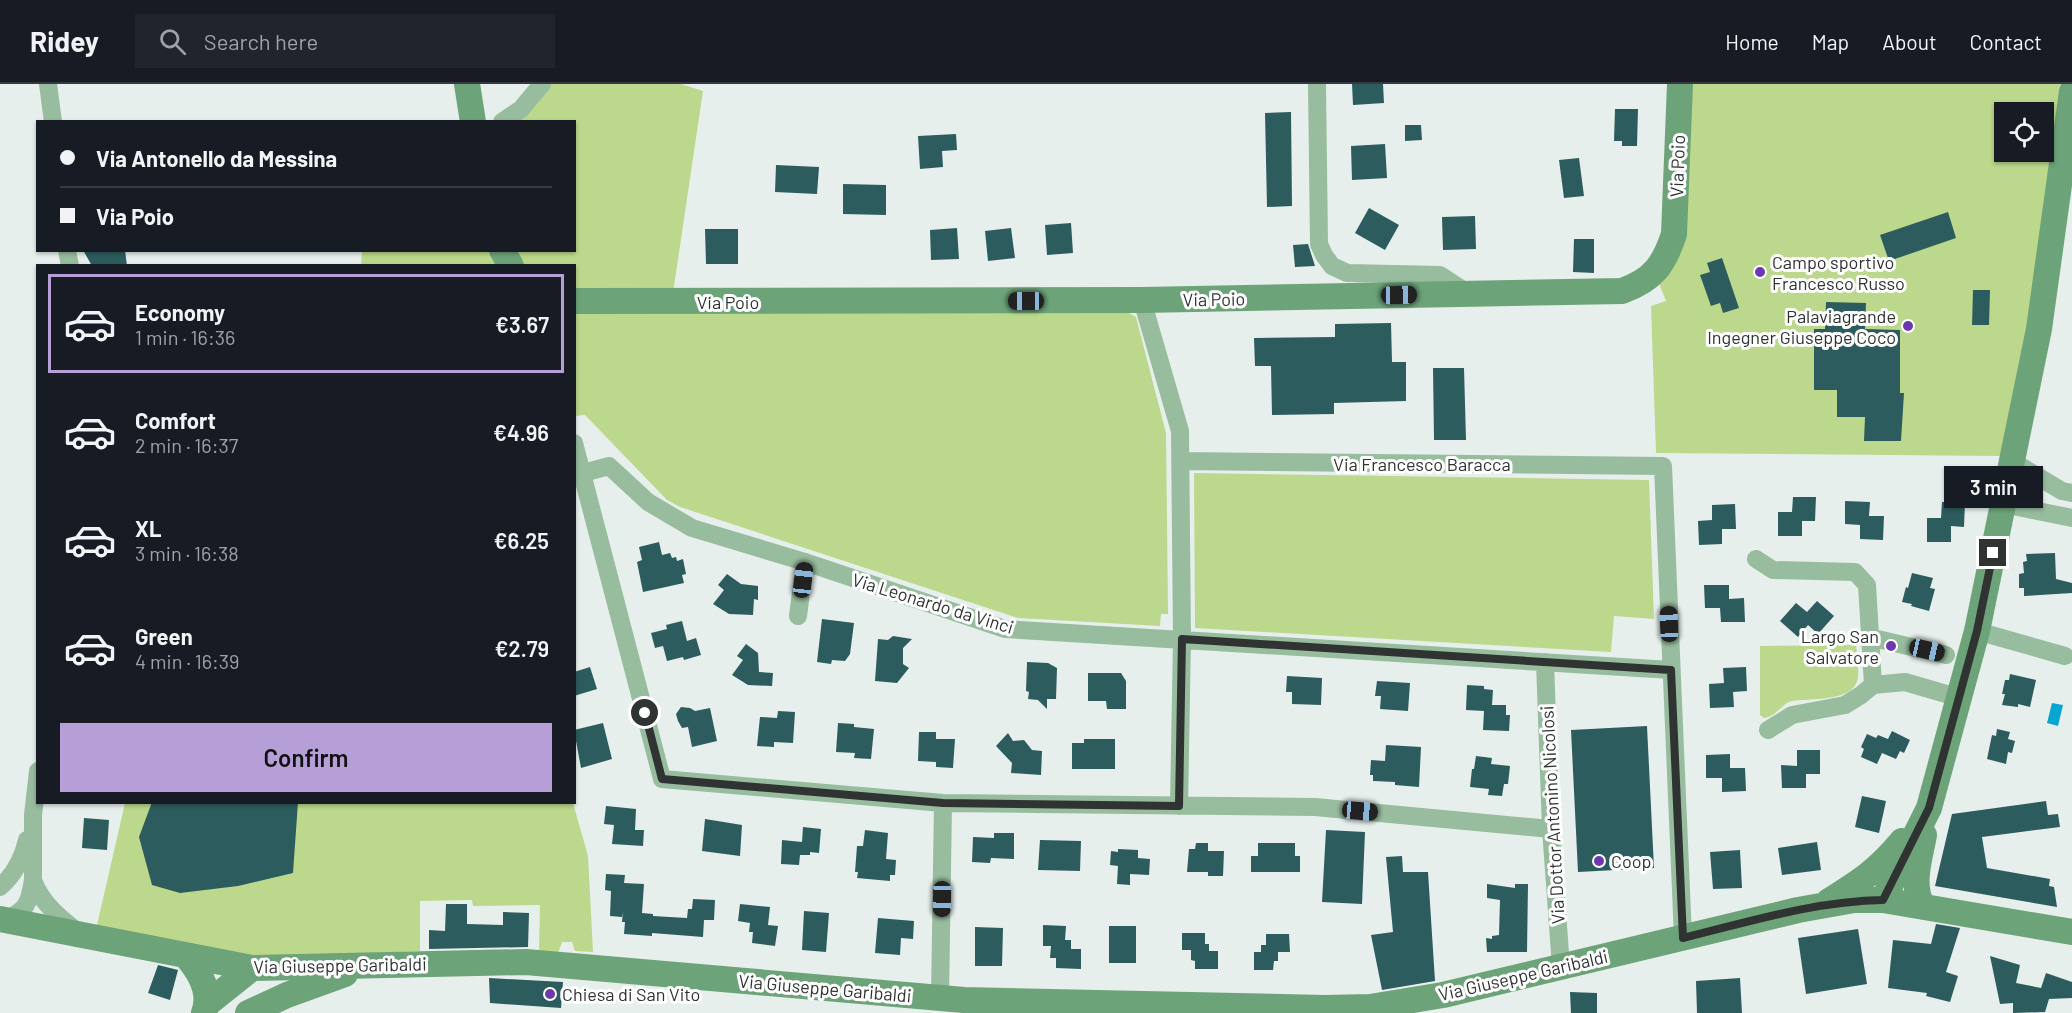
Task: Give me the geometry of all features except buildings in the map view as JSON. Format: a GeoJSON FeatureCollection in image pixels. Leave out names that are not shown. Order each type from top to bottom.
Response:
{"type":"FeatureCollection","features":[{"type":"Feature","properties":{"kind":"street"},"geometry":{"type":"LineString","coordinates":[[48,84],[53,120]]}},
{"type":"Feature","properties":{"kind":"street"},"geometry":{"type":"LineString","coordinates":[[467,84],[473,120]]}},
{"type":"Feature","properties":{"kind":"street"},"geometry":{"type":"LineString","coordinates":[[505,120],[521,109],[542,84]]}},
{"type":"Feature","properties":{"kind":"street"},"geometry":{"type":"LineString","coordinates":[[1317,84],[1319,244],[1324,255],[1332,266],[1347,273],[1440,275],[1469,294]]}},
{"type":"Feature","properties":{"kind":"street","name":"Via Poio"},"geometry":{"type":"LineString","coordinates":[[576,301],[1142,300],[1622,291],[1650,277],[1668,253],[1674,234],[1680,84]]}},
{"type":"Feature","properties":{"kind":"street"},"geometry":{"type":"LineString","coordinates":[[1923,907],[1918,899],[1916,884],[1929,808],[1977,631],[2066,192],[2072,91]]}},
{"type":"Feature","properties":{"kind":"street"},"geometry":{"type":"LineString","coordinates":[[1142,300],[1180,430],[1182,639],[1179,806]]}},
{"type":"Feature","properties":{"kind":"street"},"geometry":{"type":"LineString","coordinates":[[576,450],[662,779],[943,803],[1315,807],[1551,829]]}},
{"type":"Feature","properties":{"kind":"street","name":"Via Francesco Baracca"},"geometry":{"type":"LineString","coordinates":[[1181,461],[1663,466],[1671,670]]}},
{"type":"Feature","properties":{"kind":"street"},"geometry":{"type":"LineString","coordinates":[[2003,504],[2064,516],[2067,492],[2012,461]]}},
{"type":"Feature","properties":{"kind":"street","name":"Via Leonardo da Vinci"},"geometry":{"type":"LineString","coordinates":[[583,473],[609,466],[648,502],[692,528],[805,562],[1005,629],[1671,670]]}},
{"type":"Feature","properties":{"kind":"street"},"geometry":{"type":"LineString","coordinates":[[1756,559],[1773,570],[1855,572],[1867,585],[1873,685]]}},
{"type":"Feature","properties":{"kind":"street"},"geometry":{"type":"LineString","coordinates":[[798,616],[805,562]]}},
{"type":"Feature","properties":{"kind":"street"},"geometry":{"type":"LineString","coordinates":[[1977,631],[2065,656]]}},
{"type":"Feature","properties":{"kind":"street"},"geometry":{"type":"LineString","coordinates":[[1869,637],[1946,655]]}},
{"type":"Feature","properties":{"kind":"street","name":"Via Dottor Antonino Nicolosi"},"geometry":{"type":"LineString","coordinates":[[1545,662],[1551,829],[1561,967]]}},
{"type":"Feature","properties":{"kind":"street"},"geometry":{"type":"LineString","coordinates":[[1671,670],[1683,938]]}},
{"type":"Feature","properties":{"kind":"street"},"geometry":{"type":"LineString","coordinates":[[1768,730],[1792,715],[1845,705],[1873,685],[1905,682],[1960,698]]}},
{"type":"Feature","properties":{"kind":"street"},"geometry":{"type":"LineString","coordinates":[[1,887],[24,853],[36,788]]}},
{"type":"Feature","properties":{"kind":"street"},"geometry":{"type":"LineString","coordinates":[[940,998],[943,803]]}},
{"type":"Feature","properties":{"kind":"street"},"geometry":{"type":"LineString","coordinates":[[1883,900],[1929,808]]}},
{"type":"Feature","properties":{"kind":"street"},"geometry":{"type":"LineString","coordinates":[[1819,906],[1879,868],[1929,808]]}},
{"type":"Feature","properties":{"kind":"street"},"geometry":{"type":"LineString","coordinates":[[2,917],[23,911],[30,898],[33,880],[33,814]]}},
{"type":"Feature","properties":{"kind":"street"},"geometry":{"type":"LineString","coordinates":[[33,880],[36,890],[44,901],[80,935]]}},
{"type":"Feature","properties":{"kind":"street","name":"Via Giuseppe Garibaldi"},"geometry":{"type":"LineString","coordinates":[[2,917],[80,935],[252,968],[526,962],[940,998],[1325,1008],[1440,1004],[1561,967],[1819,906],[1854,900],[1883,900],[2072,932]]}},
{"type":"Feature","properties":{"kind":"street"},"geometry":{"type":"LineString","coordinates":[[186,956],[203,980],[206,1009]]}},
{"type":"Feature","properties":{"kind":"street"},"geometry":{"type":"LineString","coordinates":[[248,1013],[296,991],[374,965]]}},
{"type":"Feature","properties":{"kind":"street"},"geometry":{"type":"LineString","coordinates":[[206,1009],[252,968]]}},
{"type":"Feature","properties":{"kind":"street"},"geometry":{"type":"LineString","coordinates":[[248,1013],[255,1000],[256,991],[252,968]]}},
{"type":"Feature","properties":{"kind":"green space"},"geometry":{"type":"Polygon","coordinates":[[[551,84],[681,84],[703,91],[673,293],[576,292],[576,264],[523,264],[514,252],[576,252],[576,120],[519,120],[551,84]]]}},
{"type":"Feature","properties":{"kind":"green space","name":"Campo sportivo Francesco Russo"},"geometry":{"type":"Polygon","coordinates":[[[1691,84],[2060,84],[2054,129],[2054,102],[1994,102],[1994,162],[2050,162],[2023,359],[2003,456],[1656,453],[1651,306],[1666,301],[1659,283],[1691,84]]]}},
{"type":"Feature","properties":{"kind":"green space"},"geometry":{"type":"Polygon","coordinates":[[[362,252],[493,252],[499,264],[361,264],[362,252]]]}},
{"type":"Feature","properties":{"kind":"green space"},"geometry":{"type":"Polygon","coordinates":[[[576,311],[1127,312],[1136,317],[1166,433],[1168,614],[1161,614],[1160,626],[1018,618],[680,507],[667,500],[585,415],[576,416],[576,311]]]}},
{"type":"Feature","properties":{"kind":"green space"},"geometry":{"type":"Polygon","coordinates":[[[1194,473],[1649,480],[1654,619],[1614,616],[1611,652],[1195,628],[1194,473]]]}},
{"type":"Feature","properties":{"kind":"green space"},"geometry":{"type":"Polygon","coordinates":[[[1856,645],[1858,678],[1855,686],[1848,692],[1830,698],[1792,701],[1768,717],[1764,718],[1760,715],[1760,646],[1856,645]]]}},
{"type":"Feature","properties":{"kind":"green space"},"geometry":{"type":"Polygon","coordinates":[[[125,804],[573,804],[588,856],[593,952],[575,951],[572,942],[562,942],[558,953],[539,952],[540,905],[473,906],[472,900],[420,901],[420,951],[251,958],[97,925],[125,804]]]}},
{"type":"Feature","properties":{"kind":"water"},"geometry":{"type":"Polygon","coordinates":[[[2052,703],[2063,705],[2058,726],[2047,723],[2052,703]]]}},
{"type":"Feature","properties":{"kind":"place","name":"Campo sportivo Francesco Russo"},"geometry":{"type":"Point","coordinates":[1760,272]}},
{"type":"Feature","properties":{"kind":"place","name":"Palaviagrande Ingegner Giuseppe Coco"},"geometry":{"type":"Point","coordinates":[1908,326]}},
{"type":"Feature","properties":{"kind":"place","name":"Largo San Salvatore"},"geometry":{"type":"Point","coordinates":[1891,646]}},
{"type":"Feature","properties":{"kind":"place","name":"Coop"},"geometry":{"type":"Point","coordinates":[1599,861]}},
{"type":"Feature","properties":{"kind":"place","name":"Chiesa di San Vito"},"geometry":{"type":"Point","coordinates":[550,994]}},
{"type":"Feature","properties":{"kind":"route"},"geometry":{"type":"LineString","coordinates":[[645,713],[662,779],[943,803],[1179,806],[1182,639],[1671,670],[1683,938],[1798,910],[1854,900],[1883,900],[1929,808],[1977,631],[1993,553]]}}]}
